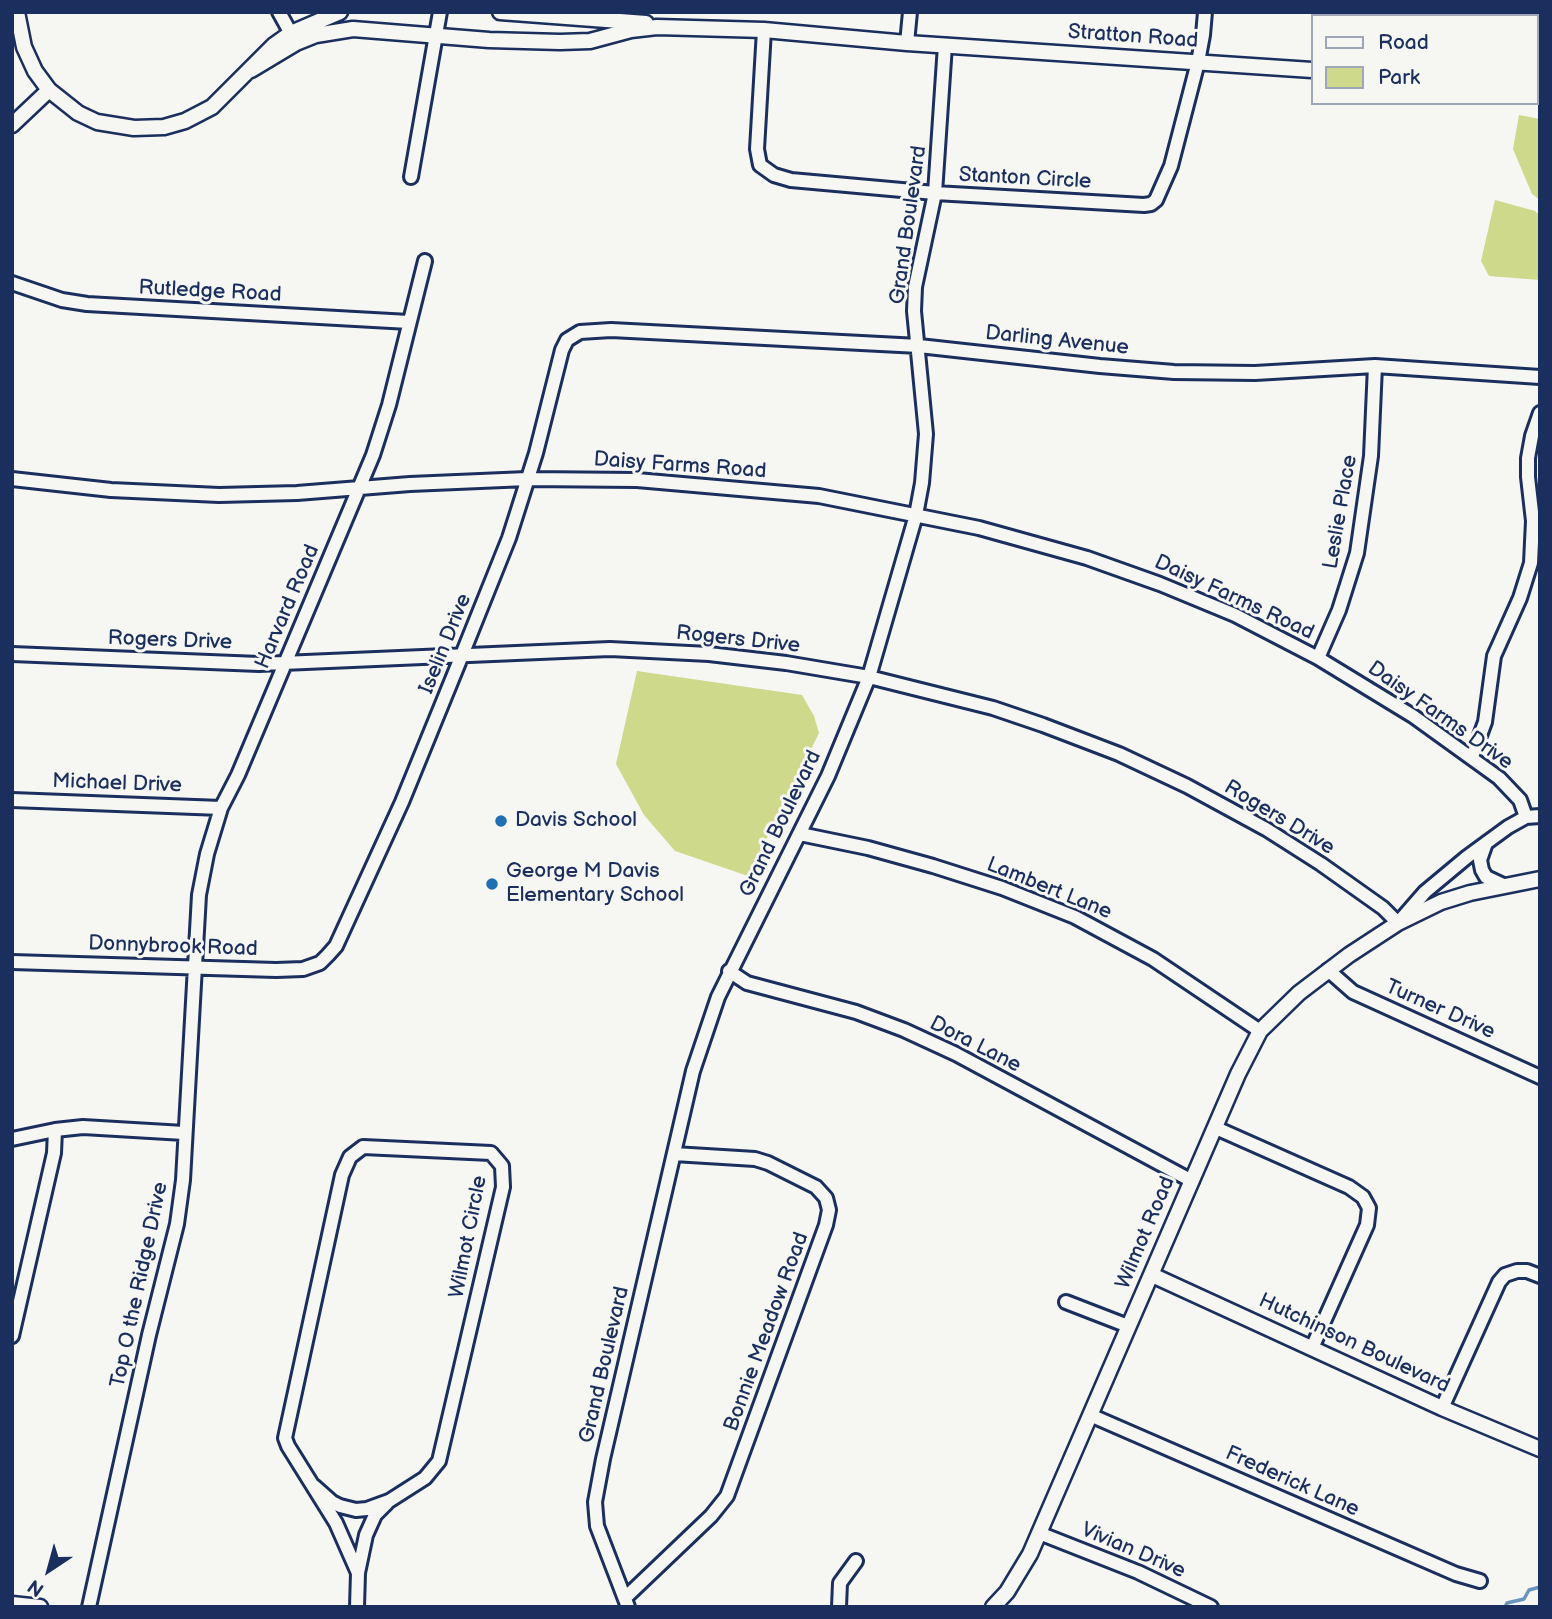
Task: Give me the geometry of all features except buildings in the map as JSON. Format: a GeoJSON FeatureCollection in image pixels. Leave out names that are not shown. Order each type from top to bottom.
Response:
{"type":"FeatureCollection","features":[{"type":"Feature","properties":{"kind":"street","name":"Stratton Road"},"geometry":{"type":"LineString","coordinates":[[17,12],[24,47],[35,71],[49,90],[78,113],[113,126],[164,127],[185,121],[212,107],[251,71],[293,38],[340,12]]}},
{"type":"Feature","properties":{"kind":"street"},"geometry":{"type":"LineString","coordinates":[[279,12],[293,38]]}},
{"type":"Feature","properties":{"kind":"street"},"geometry":{"type":"LineString","coordinates":[[411,177],[440,12]]}},
{"type":"Feature","properties":{"kind":"street","name":"Stratton Road"},"geometry":{"type":"LineString","coordinates":[[500,12],[645,23],[657,27],[764,30],[908,43],[1310,70]]}},
{"type":"Feature","properties":{"kind":"street"},"geometry":{"type":"LineString","coordinates":[[908,43],[910,12]]}},
{"type":"Feature","properties":{"kind":"street"},"geometry":{"type":"LineString","coordinates":[[1198,62],[1205,12]]}},
{"type":"Feature","properties":{"kind":"street","name":"Stratton Road"},"geometry":{"type":"LineString","coordinates":[[293,38],[353,29],[489,40],[590,41],[619,22]]}},
{"type":"Feature","properties":{"kind":"street","name":"Stanton Circle"},"geometry":{"type":"LineString","coordinates":[[764,30],[757,149],[760,165],[774,175],[791,180],[935,193],[1151,204],[1160,194],[1171,166],[1198,62]]}},
{"type":"Feature","properties":{"kind":"street","name":"Grand Boulevard"},"geometry":{"type":"LineString","coordinates":[[627,1602],[597,1526],[595,1502],[693,1071],[729,971],[828,776],[869,677],[916,515],[926,434],[914,311],[915,287],[935,193],[946,45]]}},
{"type":"Feature","properties":{"kind":"street"},"geometry":{"type":"LineString","coordinates":[[12,125],[49,90]]}},
{"type":"Feature","properties":{"kind":"street","name":"Harvard Road"},"geometry":{"type":"LineString","coordinates":[[195,968],[200,895],[207,854],[221,808],[238,775],[359,489],[389,405],[425,261]]}},
{"type":"Feature","properties":{"kind":"street","name":"Rutledge Road"},"geometry":{"type":"LineString","coordinates":[[12,284],[87,304],[409,322]]}},
{"type":"Feature","properties":{"kind":"street","name":"Darling Avenue"},"geometry":{"type":"LineString","coordinates":[[571,337],[580,332],[611,330],[919,345],[1174,372],[1255,373],[1375,366],[1540,377]]}},
{"type":"Feature","properties":{"kind":"street","name":"Iselin Drive"},"geometry":{"type":"LineString","coordinates":[[328,956],[336,946],[397,814],[509,538],[562,350],[571,337]]}},
{"type":"Feature","properties":{"kind":"street","name":"Leslie Place"},"geometry":{"type":"LineString","coordinates":[[1318,658],[1339,610],[1357,553],[1371,456],[1375,366]]}},
{"type":"Feature","properties":{"kind":"street"},"geometry":{"type":"LineString","coordinates":[[1472,757],[1485,722],[1494,656],[1531,564],[1533,521],[1528,458],[1540,414]]}},
{"type":"Feature","properties":{"kind":"street","name":"Daisy Farms Road"},"geometry":{"type":"LineString","coordinates":[[12,479],[111,490],[219,495],[527,479],[637,480],[819,496],[978,528],[1124,570],[1235,615],[1318,658]]}},
{"type":"Feature","properties":{"kind":"street","name":"Rogers Drive"},"geometry":{"type":"LineString","coordinates":[[12,654],[259,664],[610,649],[709,654],[869,677],[993,708],[1119,754],[1266,829],[1373,901],[1398,923]]}},
{"type":"Feature","properties":{"kind":"street","name":"Daisy Farms Drive"},"geometry":{"type":"LineString","coordinates":[[1318,658],[1413,716],[1472,757],[1514,792],[1526,817]]}},
{"type":"Feature","properties":{"kind":"street","name":"Michael Drive"},"geometry":{"type":"LineString","coordinates":[[12,800],[221,808]]}},
{"type":"Feature","properties":{"kind":"street","name":"Wilmot Road"},"geometry":{"type":"LineString","coordinates":[[1398,923],[1424,892],[1486,843],[1526,817],[1540,816]]}},
{"type":"Feature","properties":{"kind":"street","name":"Lambert Lane"},"geometry":{"type":"LineString","coordinates":[[800,834],[868,848],[933,866],[1002,888],[1075,917],[1153,959],[1261,1031]]}},
{"type":"Feature","properties":{"kind":"street"},"geometry":{"type":"LineString","coordinates":[[1486,843],[1480,860],[1482,870],[1486,877],[1503,885]]}},
{"type":"Feature","properties":{"kind":"street","name":"Wilmot Road"},"geometry":{"type":"LineString","coordinates":[[993,1607],[1016,1578],[1039,1534],[1238,1074],[1261,1031],[1299,993],[1398,923],[1441,902],[1503,885],[1540,879]]}},
{"type":"Feature","properties":{"kind":"street","name":"Donnybrook Road"},"geometry":{"type":"LineString","coordinates":[[12,961],[303,969],[320,963],[328,956]]}},
{"type":"Feature","properties":{"kind":"street","name":"Top O the Ridge Drive"},"geometry":{"type":"LineString","coordinates":[[89,1607],[149,1335],[177,1224],[183,1180],[195,968]]}},
{"type":"Feature","properties":{"kind":"street","name":"Dora Lane"},"geometry":{"type":"LineString","coordinates":[[729,971],[747,983],[844,1009],[904,1030],[956,1054],[1192,1181]]}},
{"type":"Feature","properties":{"kind":"street","name":"Turner Drive"},"geometry":{"type":"LineString","coordinates":[[1328,971],[1353,992],[1540,1077]]}},
{"type":"Feature","properties":{"kind":"street"},"geometry":{"type":"LineString","coordinates":[[12,1139],[83,1127],[184,1133]]}},
{"type":"Feature","properties":{"kind":"street"},"geometry":{"type":"LineString","coordinates":[[1216,1128],[1349,1187],[1363,1197],[1369,1208],[1367,1225],[1312,1348]]}},
{"type":"Feature","properties":{"kind":"street"},"geometry":{"type":"LineString","coordinates":[[12,1336],[54,1153],[55,1130]]}},
{"type":"Feature","properties":{"kind":"street","name":"Wilmot Circle"},"geometry":{"type":"LineString","coordinates":[[357,1607],[358,1573],[369,1525],[389,1501],[430,1474],[439,1461],[503,1187],[502,1166],[491,1153],[371,1146],[356,1151],[346,1164],[285,1432],[288,1446],[337,1522],[358,1573]]}},
{"type":"Feature","properties":{"kind":"street","name":"Bonnie Meadow Road"},"geometry":{"type":"LineString","coordinates":[[627,1602],[727,1496],[826,1225],[829,1210],[826,1198],[816,1187],[768,1163],[755,1159],[674,1154]]}},
{"type":"Feature","properties":{"kind":"street"},"geometry":{"type":"LineString","coordinates":[[1442,1408],[1499,1282],[1510,1272],[1527,1271],[1540,1276]]}},
{"type":"Feature","properties":{"kind":"street","name":"Hutchinson Boulevard"},"geometry":{"type":"LineString","coordinates":[[1152,1275],[1442,1408],[1540,1449]]}},
{"type":"Feature","properties":{"kind":"street"},"geometry":{"type":"LineString","coordinates":[[1066,1301],[1128,1326]]}},
{"type":"Feature","properties":{"kind":"street","name":"Frederick Lane"},"geometry":{"type":"LineString","coordinates":[[1090,1415],[1456,1574],[1480,1581]]}},
{"type":"Feature","properties":{"kind":"street","name":"Wilmot Circle"},"geometry":{"type":"LineString","coordinates":[[314,1486],[332,1502],[350,1509],[366,1509],[389,1501]]}},
{"type":"Feature","properties":{"kind":"street","name":"Vivian Drive"},"geometry":{"type":"LineString","coordinates":[[1039,1534],[1163,1583],[1211,1607]]}},
{"type":"Feature","properties":{"kind":"street"},"geometry":{"type":"LineString","coordinates":[[839,1607],[840,1583],[856,1560]]}},
{"type":"Feature","properties":{"kind":"street"},"geometry":{"type":"LineString","coordinates":[[12,1604],[40,1607]]}},
{"type":"Feature","properties":{"kind":"green space"},"geometry":{"type":"Polygon","coordinates":[[[1519,115],[1540,119],[1540,200],[1532,194],[1513,149],[1519,115]]]}},
{"type":"Feature","properties":{"kind":"green space"},"geometry":{"type":"Polygon","coordinates":[[[1495,200],[1535,211],[1540,216],[1540,280],[1489,276],[1481,261],[1495,200]]]}},
{"type":"Feature","properties":{"kind":"green space"},"geometry":{"type":"Polygon","coordinates":[[[637,671],[802,695],[814,716],[819,733],[748,876],[675,851],[644,815],[616,764],[637,671]]]}},
{"type":"Feature","properties":{"kind":"waterway"},"geometry":{"type":"LineString","coordinates":[[1505,1607],[1507,1603],[1524,1599],[1529,1590],[1540,1587]]}},
{"type":"Feature","properties":{"kind":"place","name":"Davis School"},"geometry":{"type":"Point","coordinates":[501,821]}},
{"type":"Feature","properties":{"kind":"place","name":"George M Davis Elementary School"},"geometry":{"type":"Point","coordinates":[492,884]}}]}
